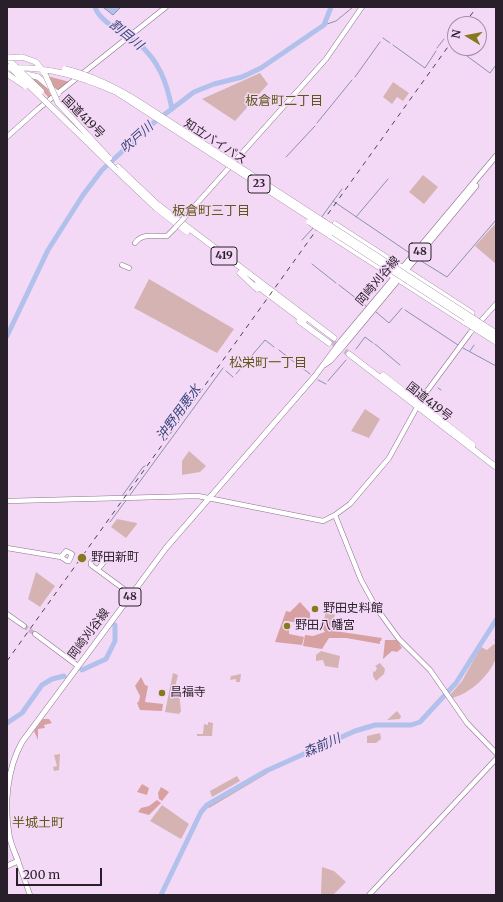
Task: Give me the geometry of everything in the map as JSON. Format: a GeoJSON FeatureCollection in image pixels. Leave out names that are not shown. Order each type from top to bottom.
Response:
{"type":"FeatureCollection","features":[{"type":"Feature","properties":{"kind":"highway"},"geometry":{"type":"LineString","coordinates":[[7,58],[22,57],[36,62],[45,74],[58,103],[109,158]]}},
{"type":"Feature","properties":{"kind":"highway","name":"国道419号"},"geometry":{"type":"LineString","coordinates":[[7,58],[9,66],[156,208],[332,340]]}},
{"type":"Feature","properties":{"kind":"highway","name":"知立バイパス"},"geometry":{"type":"LineString","coordinates":[[9,66],[40,65],[64,68],[94,78],[118,89],[496,338]]}},
{"type":"Feature","properties":{"kind":"highway"},"geometry":{"type":"LineString","coordinates":[[9,66],[38,77],[58,94]]}},
{"type":"Feature","properties":{"kind":"highway","name":"国道419号"},"geometry":{"type":"LineString","coordinates":[[9,66],[109,158],[117,169]]}},
{"type":"Feature","properties":{"kind":"highway"},"geometry":{"type":"LineString","coordinates":[[8,77],[23,84],[92,147]]}},
{"type":"Feature","properties":{"kind":"highway"},"geometry":{"type":"LineString","coordinates":[[283,197],[302,203],[496,329]]}},
{"type":"Feature","properties":{"kind":"highway"},"geometry":{"type":"LineString","coordinates":[[283,197],[298,214],[496,342]]}},
{"type":"Feature","properties":{"kind":"highway","name":"知立バイパス"},"geometry":{"type":"LineString","coordinates":[[283,197],[496,333]]}},
{"type":"Feature","properties":{"kind":"highway","name":"国道419号"},"geometry":{"type":"LineString","coordinates":[[350,352],[496,467]]}},
{"type":"Feature","properties":{"kind":"highway","name":"国道419号"},"geometry":{"type":"LineString","coordinates":[[418,405],[496,462]]}},
{"type":"Feature","properties":{"kind":"main road","name":"岡崎刈谷線"},"geometry":{"type":"LineString","coordinates":[[404,269],[496,156]]}},
{"type":"Feature","properties":{"kind":"main road","name":"岡崎刈谷線"},"geometry":{"type":"LineString","coordinates":[[18,861],[9,836],[8,784],[12,763],[22,742],[166,548],[324,365],[330,361],[396,278],[496,161]]}},
{"type":"Feature","properties":{"kind":"main road"},"geometry":{"type":"LineString","coordinates":[[7,866],[18,861]]}},
{"type":"Feature","properties":{"kind":"street"},"geometry":{"type":"LineString","coordinates":[[7,136],[166,7]]}},
{"type":"Feature","properties":{"kind":"street"},"geometry":{"type":"LineString","coordinates":[[135,243],[138,239],[146,236],[167,236],[175,228],[326,59],[362,7]]}},
{"type":"Feature","properties":{"kind":"street"},"geometry":{"type":"LineString","coordinates":[[122,265],[129,268]]}},
{"type":"Feature","properties":{"kind":"street"},"geometry":{"type":"LineString","coordinates":[[7,501],[117,497],[210,498],[323,521],[350,504],[389,458],[418,405],[470,333],[496,304]]}},
{"type":"Feature","properties":{"kind":"street"},"geometry":{"type":"LineString","coordinates":[[334,515],[360,580],[375,607],[399,639],[430,670],[467,723],[496,753]]}},
{"type":"Feature","properties":{"kind":"street"},"geometry":{"type":"LineString","coordinates":[[7,548],[61,557]]}},
{"type":"Feature","properties":{"kind":"street"},"geometry":{"type":"LineString","coordinates":[[98,569],[132,595]]}},
{"type":"Feature","properties":{"kind":"street"},"geometry":{"type":"LineString","coordinates":[[7,614],[24,626]]}},
{"type":"Feature","properties":{"kind":"street"},"geometry":{"type":"LineString","coordinates":[[35,634],[78,666]]}},
{"type":"Feature","properties":{"kind":"street"},"geometry":{"type":"LineString","coordinates":[[369,895],[496,759]]}},
{"type":"Feature","properties":{"kind":"street"},"geometry":{"type":"LineString","coordinates":[[18,861],[30,895]]}},
{"type":"Feature","properties":{"kind":"shaded area"},"geometry":{"type":"Polygon","coordinates":[[[260,73],[268,84],[235,121],[202,99],[260,73]]]}},
{"type":"Feature","properties":{"kind":"shaded area"},"geometry":{"type":"Polygon","coordinates":[[[47,76],[70,82],[59,90],[53,88],[47,76]]]}},
{"type":"Feature","properties":{"kind":"shaded area"},"geometry":{"type":"Polygon","coordinates":[[[30,77],[38,79],[44,84],[52,97],[50,99],[30,77]]]}},
{"type":"Feature","properties":{"kind":"shaded area"},"geometry":{"type":"Polygon","coordinates":[[[393,82],[409,93],[403,101],[397,97],[392,104],[383,97],[393,82]]]}},
{"type":"Feature","properties":{"kind":"shaded area"},"geometry":{"type":"Polygon","coordinates":[[[423,175],[438,187],[424,204],[409,192],[423,175]]]}},
{"type":"Feature","properties":{"kind":"shaded area"},"geometry":{"type":"Polygon","coordinates":[[[496,223],[496,264],[475,246],[496,223]]]}},
{"type":"Feature","properties":{"kind":"shaded area"},"geometry":{"type":"Polygon","coordinates":[[[149,279],[234,329],[217,353],[134,308],[149,279]]]}},
{"type":"Feature","properties":{"kind":"shaded area"},"geometry":{"type":"Polygon","coordinates":[[[365,409],[380,419],[369,438],[351,431],[365,409]]]}},
{"type":"Feature","properties":{"kind":"shaded area"},"geometry":{"type":"Polygon","coordinates":[[[189,451],[206,466],[200,472],[182,475],[182,461],[189,451]]]}},
{"type":"Feature","properties":{"kind":"shaded area"},"geometry":{"type":"Polygon","coordinates":[[[117,519],[137,523],[126,538],[111,527],[117,519]]]}},
{"type":"Feature","properties":{"kind":"shaded area"},"geometry":{"type":"Polygon","coordinates":[[[36,572],[55,586],[40,607],[28,599],[36,572]]]}},
{"type":"Feature","properties":{"kind":"shaded area"},"geometry":{"type":"Polygon","coordinates":[[[300,602],[310,613],[310,618],[305,623],[284,621],[283,628],[289,630],[289,634],[304,637],[302,645],[275,642],[286,611],[290,612],[300,602]]]}},
{"type":"Feature","properties":{"kind":"shaded area"},"geometry":{"type":"Polygon","coordinates":[[[326,610],[335,615],[333,621],[324,620],[326,610]]]}},
{"type":"Feature","properties":{"kind":"shaded area"},"geometry":{"type":"Polygon","coordinates":[[[324,620],[333,622],[335,631],[382,638],[380,644],[346,638],[329,638],[322,649],[303,646],[305,635],[313,636],[325,632],[320,624],[324,620]]]}},
{"type":"Feature","properties":{"kind":"shaded area"},"geometry":{"type":"Polygon","coordinates":[[[385,640],[397,640],[402,648],[397,652],[392,651],[383,659],[385,640]]]}},
{"type":"Feature","properties":{"kind":"shaded area"},"geometry":{"type":"Polygon","coordinates":[[[494,644],[496,645],[496,658],[489,671],[472,688],[459,696],[452,698],[450,695],[462,681],[481,647],[487,650],[494,644]]]}},
{"type":"Feature","properties":{"kind":"shaded area"},"geometry":{"type":"Polygon","coordinates":[[[321,651],[340,656],[338,668],[325,666],[323,660],[316,661],[316,655],[321,651]]]}},
{"type":"Feature","properties":{"kind":"shaded area"},"geometry":{"type":"Polygon","coordinates":[[[380,663],[385,669],[384,674],[376,681],[373,676],[373,671],[375,672],[377,668],[375,666],[380,663]]]}},
{"type":"Feature","properties":{"kind":"shaded area"},"geometry":{"type":"Polygon","coordinates":[[[173,673],[178,675],[174,691],[179,692],[181,711],[179,714],[165,712],[173,673]]]}},
{"type":"Feature","properties":{"kind":"shaded area"},"geometry":{"type":"Polygon","coordinates":[[[241,674],[240,682],[236,682],[236,679],[230,680],[231,676],[241,674]]]}},
{"type":"Feature","properties":{"kind":"shaded area"},"geometry":{"type":"Polygon","coordinates":[[[141,677],[145,685],[148,686],[145,702],[163,704],[162,711],[140,710],[137,703],[140,696],[135,686],[141,677]]]}},
{"type":"Feature","properties":{"kind":"shaded area"},"geometry":{"type":"Polygon","coordinates":[[[397,711],[401,716],[400,719],[387,720],[397,711]]]}},
{"type":"Feature","properties":{"kind":"shaded area"},"geometry":{"type":"Polygon","coordinates":[[[43,719],[49,719],[52,723],[44,725],[45,728],[38,729],[38,740],[34,731],[43,719]]]}},
{"type":"Feature","properties":{"kind":"shaded area"},"geometry":{"type":"Polygon","coordinates":[[[208,722],[213,723],[212,736],[197,736],[197,734],[203,734],[204,724],[208,725],[208,722]]]}},
{"type":"Feature","properties":{"kind":"shaded area"},"geometry":{"type":"Polygon","coordinates":[[[380,733],[381,739],[376,743],[367,743],[367,736],[380,733]]]}},
{"type":"Feature","properties":{"kind":"shaded area"},"geometry":{"type":"Polygon","coordinates":[[[60,754],[59,770],[54,771],[53,767],[57,766],[54,755],[60,754]]]}},
{"type":"Feature","properties":{"kind":"shaded area"},"geometry":{"type":"Polygon","coordinates":[[[267,771],[268,773],[209,808],[207,806],[267,771]]]}},
{"type":"Feature","properties":{"kind":"shaded area"},"geometry":{"type":"Polygon","coordinates":[[[237,776],[240,781],[212,797],[210,791],[237,776]]]}},
{"type":"Feature","properties":{"kind":"shaded area"},"geometry":{"type":"Polygon","coordinates":[[[142,784],[149,788],[147,795],[137,792],[142,784]]]}},
{"type":"Feature","properties":{"kind":"shaded area"},"geometry":{"type":"Polygon","coordinates":[[[161,787],[169,792],[162,801],[159,799],[158,793],[161,787]]]}},
{"type":"Feature","properties":{"kind":"shaded area"},"geometry":{"type":"Polygon","coordinates":[[[157,800],[161,803],[149,815],[138,812],[141,808],[149,806],[157,800]]]}},
{"type":"Feature","properties":{"kind":"shaded area"},"geometry":{"type":"Polygon","coordinates":[[[162,805],[189,824],[181,839],[150,821],[162,805]]]}},
{"type":"Feature","properties":{"kind":"shaded area"},"geometry":{"type":"Polygon","coordinates":[[[322,867],[334,871],[346,882],[333,895],[321,894],[322,867]]]}},
{"type":"Feature","properties":{"kind":"water"},"geometry":{"type":"Polygon","coordinates":[[[121,7],[113,15],[104,8],[121,7]]]}},
{"type":"Feature","properties":{"kind":"waterway","name":"割目川"},"geometry":{"type":"LineString","coordinates":[[95,7],[102,18],[139,44],[152,58],[165,81],[172,109]]}},
{"type":"Feature","properties":{"kind":"waterway","name":"吹戸川"},"geometry":{"type":"LineString","coordinates":[[7,336],[48,250],[83,195],[102,170],[152,124],[194,92],[214,84],[242,77],[261,68],[324,25],[331,7]]}},
{"type":"Feature","properties":{"kind":"waterway"},"geometry":{"type":"LineString","coordinates":[[324,25],[336,21],[353,7]]}},
{"type":"Feature","properties":{"kind":"waterway"},"geometry":{"type":"LineString","coordinates":[[383,38],[390,43]]}},
{"type":"Feature","properties":{"kind":"waterway"},"geometry":{"type":"LineString","coordinates":[[437,48],[444,39]]}},
{"type":"Feature","properties":{"kind":"waterway"},"geometry":{"type":"LineString","coordinates":[[355,77],[380,42]]}},
{"type":"Feature","properties":{"kind":"waterway"},"geometry":{"type":"LineString","coordinates":[[393,45],[425,68],[436,51]]}},
{"type":"Feature","properties":{"kind":"waterway"},"geometry":{"type":"LineString","coordinates":[[467,56],[490,73],[496,65]]}},
{"type":"Feature","properties":{"kind":"waterway"},"geometry":{"type":"LineString","coordinates":[[317,123],[352,80]]}},
{"type":"Feature","properties":{"kind":"waterway"},"geometry":{"type":"LineString","coordinates":[[286,157],[315,126]]}},
{"type":"Feature","properties":{"kind":"waterway"},"geometry":{"type":"LineString","coordinates":[[356,217],[388,179]]}},
{"type":"Feature","properties":{"kind":"waterway"},"geometry":{"type":"LineString","coordinates":[[321,218],[342,189]]}},
{"type":"Feature","properties":{"kind":"waterway"},"geometry":{"type":"LineString","coordinates":[[333,201],[411,254]]}},
{"type":"Feature","properties":{"kind":"waterway"},"geometry":{"type":"LineString","coordinates":[[418,259],[447,277],[496,220]]}},
{"type":"Feature","properties":{"kind":"waterway"},"geometry":{"type":"LineString","coordinates":[[302,240],[313,228]]}},
{"type":"Feature","properties":{"kind":"waterway"},"geometry":{"type":"LineString","coordinates":[[312,264],[336,283]]}},
{"type":"Feature","properties":{"kind":"waterway"},"geometry":{"type":"LineString","coordinates":[[339,285],[366,306]]}},
{"type":"Feature","properties":{"kind":"waterway"},"geometry":{"type":"LineString","coordinates":[[376,312],[389,323],[402,308]]}},
{"type":"Feature","properties":{"kind":"waterway"},"geometry":{"type":"LineString","coordinates":[[405,310],[458,345]]}},
{"type":"Feature","properties":{"kind":"waterway","name":"沖野用悪水"},"geometry":{"type":"LineString","coordinates":[[356,349],[365,337],[373,343]]}},
{"type":"Feature","properties":{"kind":"waterway","name":"沖野用悪水"},"geometry":{"type":"LineString","coordinates":[[236,374],[265,340],[274,347]]}},
{"type":"Feature","properties":{"kind":"waterway","name":"沖野用悪水"},"geometry":{"type":"LineString","coordinates":[[375,344],[400,365]]}},
{"type":"Feature","properties":{"kind":"waterway","name":"沖野用悪水"},"geometry":{"type":"LineString","coordinates":[[470,351],[474,345]]}},
{"type":"Feature","properties":{"kind":"waterway"},"geometry":{"type":"LineString","coordinates":[[463,348],[496,366]]}},
{"type":"Feature","properties":{"kind":"waterway","name":"沖野用悪水"},"geometry":{"type":"LineString","coordinates":[[279,350],[294,362]]}},
{"type":"Feature","properties":{"kind":"waterway","name":"沖野用悪水"},"geometry":{"type":"LineString","coordinates":[[328,381],[346,360]]}},
{"type":"Feature","properties":{"kind":"waterway","name":"沖野用悪水"},"geometry":{"type":"LineString","coordinates":[[297,364],[310,374]]}},
{"type":"Feature","properties":{"kind":"waterway","name":"沖野用悪水"},"geometry":{"type":"LineString","coordinates":[[130,495],[223,368]]}},
{"type":"Feature","properties":{"kind":"waterway","name":"沖野用悪水"},"geometry":{"type":"LineString","coordinates":[[226,371],[233,377]]}},
{"type":"Feature","properties":{"kind":"waterway","name":"沖野用悪水"},"geometry":{"type":"LineString","coordinates":[[318,380],[326,384]]}},
{"type":"Feature","properties":{"kind":"waterway","name":"沖野用悪水"},"geometry":{"type":"LineString","coordinates":[[122,496],[145,466]]}},
{"type":"Feature","properties":{"kind":"waterway"},"geometry":{"type":"LineString","coordinates":[[110,522],[127,499]]}},
{"type":"Feature","properties":{"kind":"waterway","name":"森前川"},"geometry":{"type":"LineString","coordinates":[[161,895],[201,812],[207,805],[266,771],[355,731],[375,725],[411,725],[420,722],[456,683],[496,620]]}},
{"type":"Feature","properties":{"kind":"waterway"},"geometry":{"type":"LineString","coordinates":[[82,670],[106,659],[115,641],[115,625]]}},
{"type":"Feature","properties":{"kind":"waterway"},"geometry":{"type":"LineString","coordinates":[[7,723],[22,713],[42,685],[52,679],[64,676]]}},
{"type":"Feature","properties":{"kind":"tunnel"},"geometry":{"type":"LineString","coordinates":[[331,341],[349,354]]}},
{"type":"Feature","properties":{"kind":"tunnel"},"geometry":{"type":"LineString","coordinates":[[24,626],[35,634]]}},
{"type":"Feature","properties":{"kind":"railway"},"geometry":{"type":"LineString","coordinates":[[470,16],[477,7]]}},
{"type":"Feature","properties":{"kind":"railway"},"geometry":{"type":"LineString","coordinates":[[7,661],[447,48]]}},
{"type":"Feature","properties":{"kind":"place","name":"野田新町"},"geometry":{"type":"Point","coordinates":[82,558]}},
{"type":"Feature","properties":{"kind":"place","name":"野田史料館"},"geometry":{"type":"Point","coordinates":[315,609]}},
{"type":"Feature","properties":{"kind":"place","name":"野田八幡宮"},"geometry":{"type":"Point","coordinates":[287,626]}},
{"type":"Feature","properties":{"kind":"place","name":"昌福寺"},"geometry":{"type":"Point","coordinates":[162,693]}},
{"type":"Feature","properties":{"kind":"district","name":"板倉町二丁目"},"geometry":{"type":"Point","coordinates":[284,101]}},
{"type":"Feature","properties":{"kind":"district","name":"板倉町三丁目"},"geometry":{"type":"Point","coordinates":[211,211]}},
{"type":"Feature","properties":{"kind":"district","name":"松栄町一丁目"},"geometry":{"type":"Point","coordinates":[268,363]}},
{"type":"Feature","properties":{"kind":"district","name":"半城土町"},"geometry":{"type":"Point","coordinates":[38,823]}}]}
